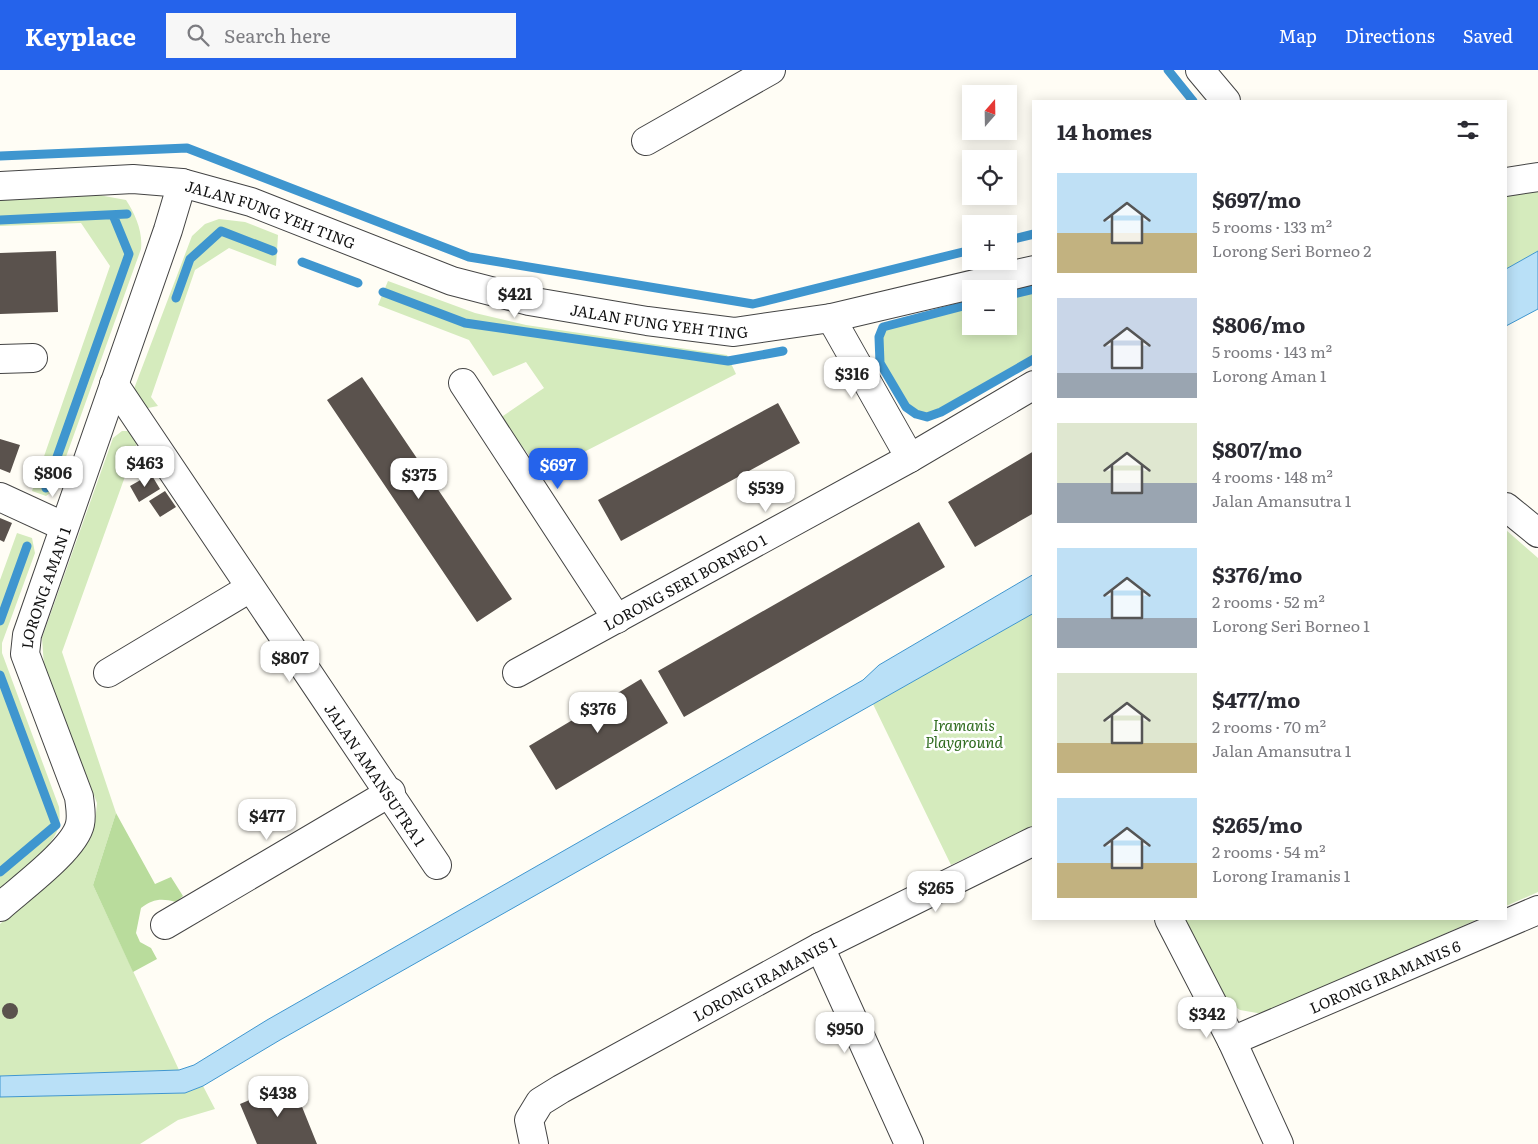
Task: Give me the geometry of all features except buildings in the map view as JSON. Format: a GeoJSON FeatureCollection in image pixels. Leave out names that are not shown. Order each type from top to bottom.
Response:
{"type":"FeatureCollection","features":[{"type":"Feature","properties":{"kind":"street"},"geometry":{"type":"LineString","coordinates":[[646,141],[771,70]]}},
{"type":"Feature","properties":{"kind":"street"},"geometry":{"type":"LineString","coordinates":[[1200,70],[1225,100]]}},
{"type":"Feature","properties":{"kind":"street"},"geometry":{"type":"LineString","coordinates":[[1507,182],[1538,177]]}},
{"type":"Feature","properties":{"kind":"street","name":"JALAN FUNG YEH TING"},"geometry":{"type":"LineString","coordinates":[[0,186],[133,179],[182,183],[252,202],[452,281],[529,301],[647,321],[734,332],[831,318],[1032,270]]}},
{"type":"Feature","properties":{"kind":"street","name":"LORONG AMAN 1"},"geometry":{"type":"LineString","coordinates":[[0,907],[65,850],[80,826],[79,797],[25,654],[27,635],[182,183]]}},
{"type":"Feature","properties":{"kind":"street"},"geometry":{"type":"LineString","coordinates":[[831,318],[910,458]]}},
{"type":"Feature","properties":{"kind":"street"},"geometry":{"type":"LineString","coordinates":[[0,359],[33,358]]}},
{"type":"Feature","properties":{"kind":"street"},"geometry":{"type":"LineString","coordinates":[[463,383],[617,619]]}},
{"type":"Feature","properties":{"kind":"street","name":"JALAN AMANSUTRA 1"},"geometry":{"type":"LineString","coordinates":[[114,384],[250,588],[390,792],[437,865]]}},
{"type":"Feature","properties":{"kind":"street","name":"LORONG SERI BORNEO 1"},"geometry":{"type":"LineString","coordinates":[[517,673],[910,458],[1032,386]]}},
{"type":"Feature","properties":{"kind":"street"},"geometry":{"type":"LineString","coordinates":[[0,497],[63,526]]}},
{"type":"Feature","properties":{"kind":"street"},"geometry":{"type":"LineString","coordinates":[[1507,508],[1538,533]]}},
{"type":"Feature","properties":{"kind":"street"},"geometry":{"type":"LineString","coordinates":[[108,673],[250,588]]}},
{"type":"Feature","properties":{"kind":"street"},"geometry":{"type":"LineString","coordinates":[[165,925],[390,792]]}},
{"type":"Feature","properties":{"kind":"street","name":"LORONG IRAMANIS 1"},"geometry":{"type":"LineString","coordinates":[[534,1144],[530,1120],[540,1102],[561,1089],[820,947],[1032,842]]}},
{"type":"Feature","properties":{"kind":"street","name":"LORONG IRAMANIS 6"},"geometry":{"type":"LineString","coordinates":[[1232,1041],[1538,910]]}},
{"type":"Feature","properties":{"kind":"street"},"geometry":{"type":"LineString","coordinates":[[1170,920],[1232,1041],[1278,1144]]}},
{"type":"Feature","properties":{"kind":"street"},"geometry":{"type":"LineString","coordinates":[[820,947],[909,1144]]}},
{"type":"Feature","properties":{"kind":"green space"},"geometry":{"type":"Polygon","coordinates":[[[1538,192],[1538,251],[1507,268],[1507,195],[1538,192]]]}},
{"type":"Feature","properties":{"kind":"green space"},"geometry":{"type":"Polygon","coordinates":[[[93,194],[126,200],[138,223],[141,249],[54,490],[46,496],[32,491],[110,266],[81,223],[0,226],[0,199],[93,194]]]}},
{"type":"Feature","properties":{"kind":"green space"},"geometry":{"type":"Polygon","coordinates":[[[219,219],[245,222],[278,235],[276,266],[229,248],[195,270],[151,397],[158,406],[143,409],[132,394],[192,236],[205,224],[219,219]]]}},
{"type":"Feature","properties":{"kind":"green space"},"geometry":{"type":"Polygon","coordinates":[[[388,281],[475,313],[526,325],[727,355],[736,374],[543,473],[500,418],[544,388],[526,362],[493,376],[469,340],[378,305],[388,281]]]}},
{"type":"Feature","properties":{"kind":"green space"},"geometry":{"type":"Polygon","coordinates":[[[1032,293],[1032,358],[940,410],[929,412],[917,411],[902,396],[882,360],[885,330],[962,310],[962,335],[1017,335],[1017,297],[1032,293]]]}},
{"type":"Feature","properties":{"kind":"green space"},"geometry":{"type":"Polygon","coordinates":[[[122,431],[130,431],[137,443],[62,652],[116,813],[93,885],[179,1070],[0,1076],[0,924],[50,882],[75,858],[91,837],[94,824],[97,803],[44,666],[42,638],[113,438],[122,431]]]}},
{"type":"Feature","properties":{"kind":"green space"},"geometry":{"type":"Polygon","coordinates":[[[1507,531],[1538,558],[1538,892],[1507,906],[1507,531]]]}},
{"type":"Feature","properties":{"kind":"green space"},"geometry":{"type":"Polygon","coordinates":[[[17,533],[32,538],[35,553],[2,643],[2,653],[59,807],[60,818],[57,831],[49,844],[51,850],[0,894],[0,580],[17,533]]]}},
{"type":"Feature","properties":{"kind":"green space","name":"Iramanis Playground"},"geometry":{"type":"Polygon","coordinates":[[[1032,614],[1032,826],[951,865],[873,704],[1032,614]]]}},
{"type":"Feature","properties":{"kind":"green space"},"geometry":{"type":"Polygon","coordinates":[[[116,813],[155,884],[171,877],[183,896],[176,902],[157,900],[141,908],[136,933],[140,942],[151,948],[157,959],[133,972],[93,885],[116,813]]]}},
{"type":"Feature","properties":{"kind":"green space"},"geometry":{"type":"Polygon","coordinates":[[[1182,920],[1476,920],[1263,1014],[1240,1010],[1220,996],[1182,920]]]}},
{"type":"Feature","properties":{"kind":"green space"},"geometry":{"type":"Polygon","coordinates":[[[203,1086],[215,1109],[178,1120],[140,1144],[0,1144],[0,1097],[185,1093],[203,1086]]]}},
{"type":"Feature","properties":{"kind":"water"},"geometry":{"type":"Polygon","coordinates":[[[1538,251],[1538,309],[1507,325],[1507,268],[1538,251]]]}},
{"type":"Feature","properties":{"kind":"water"},"geometry":{"type":"Polygon","coordinates":[[[1032,575],[1032,614],[280,1040],[203,1086],[185,1093],[0,1097],[0,1076],[179,1070],[194,1065],[267,1020],[863,680],[879,665],[1032,575]]]}},
{"type":"Feature","properties":{"kind":"waterway"},"geometry":{"type":"LineString","coordinates":[[1168,70],[1192,100]]}},
{"type":"Feature","properties":{"kind":"waterway"},"geometry":{"type":"LineString","coordinates":[[0,156],[187,148],[469,257],[753,304],[962,252]]}},
{"type":"Feature","properties":{"kind":"waterway"},"geometry":{"type":"LineString","coordinates":[[0,220],[127,214]]}},
{"type":"Feature","properties":{"kind":"waterway"},"geometry":{"type":"LineString","coordinates":[[46,488],[129,254],[113,215]]}},
{"type":"Feature","properties":{"kind":"waterway"},"geometry":{"type":"LineString","coordinates":[[176,298],[190,259],[221,231],[273,251]]}},
{"type":"Feature","properties":{"kind":"waterway"},"geometry":{"type":"LineString","coordinates":[[1017,238],[1032,234]]}},
{"type":"Feature","properties":{"kind":"waterway"},"geometry":{"type":"LineString","coordinates":[[302,262],[358,283]]}},
{"type":"Feature","properties":{"kind":"waterway"},"geometry":{"type":"LineString","coordinates":[[1017,293],[1032,289]]}},
{"type":"Feature","properties":{"kind":"waterway"},"geometry":{"type":"LineString","coordinates":[[383,292],[465,323],[728,361],[783,351]]}},
{"type":"Feature","properties":{"kind":"waterway"},"geometry":{"type":"LineString","coordinates":[[962,306],[883,327],[879,337],[880,363],[906,407],[916,414],[927,417],[941,412],[1032,360]]}},
{"type":"Feature","properties":{"kind":"waterway"},"geometry":{"type":"LineString","coordinates":[[0,621],[27,546]]}},
{"type":"Feature","properties":{"kind":"waterway"},"geometry":{"type":"LineString","coordinates":[[0,675],[56,825],[0,872]]}}]}
